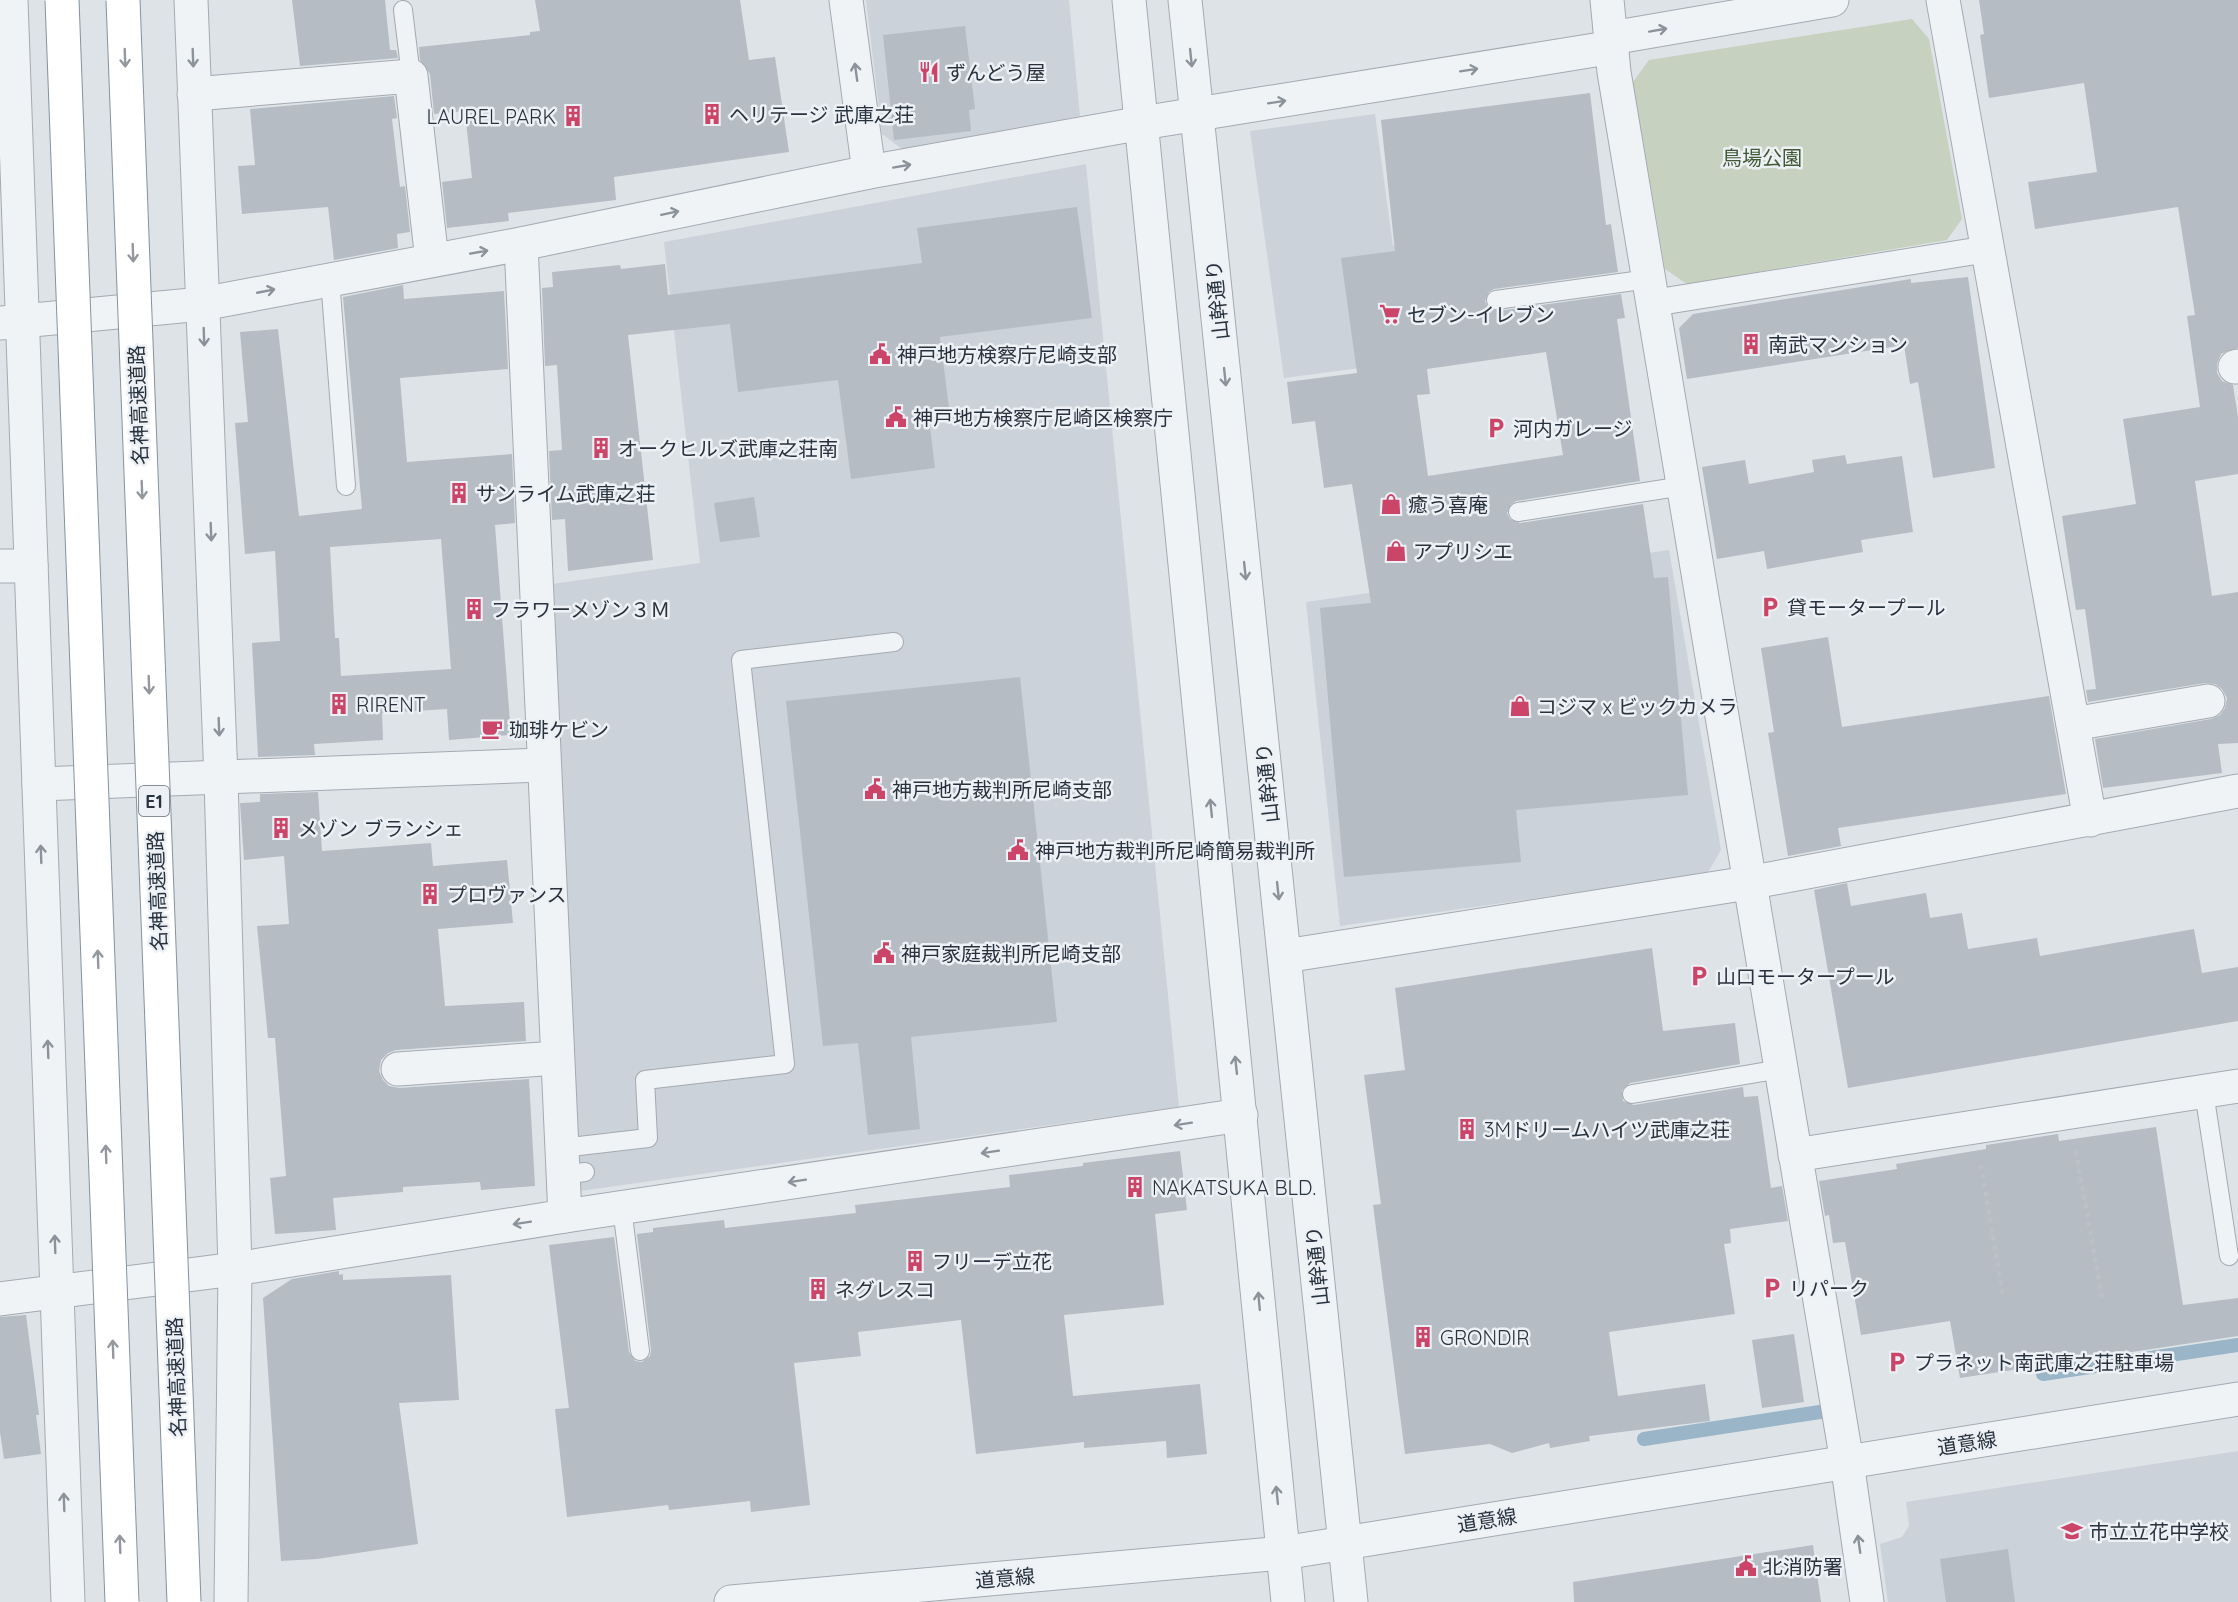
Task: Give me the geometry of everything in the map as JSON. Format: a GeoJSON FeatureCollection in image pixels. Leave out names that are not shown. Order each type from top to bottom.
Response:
{"type":"FeatureCollection","features":[{"type":"Feature","properties":{"kind":"highway"},"geometry":{"type":"LineString","coordinates":[[62,0],[122,1602]]}},
{"type":"Feature","properties":{"kind":"highway","name":"名神高速道路"},"geometry":{"type":"LineString","coordinates":[[123,0],[184,1602]]}},
{"type":"Feature","properties":{"kind":"street"},"geometry":{"type":"LineString","coordinates":[[11,0],[11,321],[15,566],[39,784],[68,1602]]}},
{"type":"Feature","properties":{"kind":"street"},"geometry":{"type":"LineString","coordinates":[[191,0],[221,779],[235,1269],[231,1602]]}},
{"type":"Feature","properties":{"kind":"street"},"geometry":{"type":"LineString","coordinates":[[846,0],[869,172]]}},
{"type":"Feature","properties":{"kind":"street"},"geometry":{"type":"LineString","coordinates":[[1129,0],[1288,1602]]}},
{"type":"Feature","properties":{"kind":"street","name":"山幹通り"},"geometry":{"type":"LineString","coordinates":[[1185,0],[1351,1602]]}},
{"type":"Feature","properties":{"kind":"street"},"geometry":{"type":"LineString","coordinates":[[1608,0],[1614,72],[1748,883],[1847,1462],[1868,1602]]}},
{"type":"Feature","properties":{"kind":"street"},"geometry":{"type":"LineString","coordinates":[[11,321],[202,304],[521,244],[869,172],[1142,123],[1601,49],[1623,36],[1832,0]]}},
{"type":"Feature","properties":{"kind":"street"},"geometry":{"type":"LineString","coordinates":[[1943,0],[2090,820]]}},
{"type":"Feature","properties":{"kind":"street"},"geometry":{"type":"LineString","coordinates":[[194,94],[411,76],[432,260]]}},
{"type":"Feature","properties":{"kind":"street"},"geometry":{"type":"LineString","coordinates":[[521,244],[557,1058],[570,1165],[565,1216]]}},
{"type":"Feature","properties":{"kind":"street"},"geometry":{"type":"LineString","coordinates":[[1651,291],[1988,249]]}},
{"type":"Feature","properties":{"kind":"street"},"geometry":{"type":"LineString","coordinates":[[2073,724],[2208,701]]}},
{"type":"Feature","properties":{"kind":"street"},"geometry":{"type":"LineString","coordinates":[[39,784],[221,779],[544,765]]}},
{"type":"Feature","properties":{"kind":"street"},"geometry":{"type":"LineString","coordinates":[[1285,956],[1748,883],[2238,791]]}},
{"type":"Feature","properties":{"kind":"street"},"geometry":{"type":"LineString","coordinates":[[398,1069],[557,1058]]}},
{"type":"Feature","properties":{"kind":"street"},"geometry":{"type":"LineString","coordinates":[[1795,1155],[2238,1086]]}},
{"type":"Feature","properties":{"kind":"street"},"geometry":{"type":"LineString","coordinates":[[0,1299],[56,1290],[235,1269],[565,1216],[1241,1115]]}},
{"type":"Feature","properties":{"kind":"street","name":"道意線"},"geometry":{"type":"LineString","coordinates":[[731,1602],[835,1597],[1283,1553],[2238,1399]]}},
{"type":"Feature","properties":{"kind":"lane"},"geometry":{"type":"LineString","coordinates":[[403,10],[411,76]]}},
{"type":"Feature","properties":{"kind":"lane"},"geometry":{"type":"LineString","coordinates":[[330,279],[346,486]]}},
{"type":"Feature","properties":{"kind":"lane"},"geometry":{"type":"LineString","coordinates":[[1496,300],[1651,291]]}},
{"type":"Feature","properties":{"kind":"lane"},"geometry":{"type":"LineString","coordinates":[[1518,512],[1683,486]]}},
{"type":"Feature","properties":{"kind":"lane"},"geometry":{"type":"LineString","coordinates":[[570,1165],[648,1138],[645,1080],[785,1064],[741,660],[894,642]]}},
{"type":"Feature","properties":{"kind":"lane"},"geometry":{"type":"LineString","coordinates":[[1632,1094],[1780,1070]]}},
{"type":"Feature","properties":{"kind":"lane"},"geometry":{"type":"LineString","coordinates":[[2204,1092],[2229,1256]]}},
{"type":"Feature","properties":{"kind":"lane"},"geometry":{"type":"LineString","coordinates":[[622,1208],[640,1351]]}},
{"type":"Feature","properties":{"kind":"path"},"geometry":{"type":"LineString","coordinates":[[2069,1112],[2102,1298]]}},
{"type":"Feature","properties":{"kind":"path"},"geometry":{"type":"LineString","coordinates":[[1974,1126],[2003,1297]]}},
{"type":"Feature","properties":{"kind":"shaded area"},"geometry":{"type":"Polygon","coordinates":[[[866,0],[1069,0],[1080,116],[906,152],[882,134],[866,0]]]}},
{"type":"Feature","properties":{"kind":"shaded area"},"geometry":{"type":"Polygon","coordinates":[[[1375,114],[1393,246],[1427,242],[1443,357],[1284,378],[1250,131],[1375,114]]]}},
{"type":"Feature","properties":{"kind":"shaded area"},"geometry":{"type":"Polygon","coordinates":[[[1086,164],[1179,1107],[580,1191],[552,584],[700,563],[664,242],[1086,164]]]}},
{"type":"Feature","properties":{"kind":"shaded area"},"geometry":{"type":"Polygon","coordinates":[[[1669,550],[1721,850],[1707,874],[1340,926],[1306,602],[1669,550]]]}},
{"type":"Feature","properties":{"kind":"shaded area","name":"市立立花中学校"},"geometry":{"type":"Polygon","coordinates":[[[2238,1451],[2238,1602],[1888,1602],[1880,1544],[1902,1537],[1909,1526],[1906,1502],[2238,1451]]]}},
{"type":"Feature","properties":{"kind":"green space","name":"鳥場公園"},"geometry":{"type":"Polygon","coordinates":[[[1912,19],[1929,39],[1962,219],[1947,240],[1687,284],[1665,269],[1633,82],[1649,60],[1912,19]]]}},
{"type":"Feature","properties":{"kind":"building"},"geometry":{"type":"Polygon","coordinates":[[[292,0],[385,0],[390,50],[396,50],[398,58],[300,66],[292,0]]]}},
{"type":"Feature","properties":{"kind":"building"},"geometry":{"type":"Polygon","coordinates":[[[535,0],[740,0],[749,60],[775,57],[789,152],[614,177],[616,200],[508,213],[509,221],[447,228],[442,182],[472,178],[465,111],[434,114],[430,74],[420,60],[419,47],[530,35],[530,32],[540,31],[535,0]]]}},
{"type":"Feature","properties":{"kind":"building"},"geometry":{"type":"Polygon","coordinates":[[[1979,0],[2238,0],[2238,348],[2221,354],[2217,364],[2217,373],[2222,381],[2233,385],[2238,417],[2238,474],[2195,481],[2212,596],[2238,592],[2238,743],[2218,744],[2222,773],[2103,788],[2095,739],[2211,719],[2220,715],[2225,708],[2227,698],[2222,689],[2215,684],[2205,683],[2088,702],[2086,690],[2096,689],[2085,609],[2076,610],[2062,516],[2136,504],[2123,419],[2200,407],[2187,316],[2195,315],[2178,207],[2035,229],[2028,182],[2097,172],[2084,83],[1989,98],[1980,35],[1984,34],[1979,0]]]}},
{"type":"Feature","properties":{"kind":"building","name":"ずんどう屋"},"geometry":{"type":"Polygon","coordinates":[[[965,26],[975,109],[969,110],[971,131],[894,140],[883,35],[965,26]]]}},
{"type":"Feature","properties":{"kind":"building"},"geometry":{"type":"Polygon","coordinates":[[[1590,93],[1606,225],[1611,224],[1618,272],[1494,289],[1489,292],[1485,301],[1488,307],[1498,311],[1621,294],[1625,318],[1617,319],[1640,481],[1516,501],[1511,504],[1507,513],[1510,519],[1520,523],[1643,504],[1654,578],[1668,577],[1688,795],[1516,810],[1521,862],[1344,877],[1320,608],[1371,603],[1352,484],[1324,488],[1315,421],[1292,424],[1287,382],[1357,373],[1341,258],[1395,251],[1381,120],[1590,93]],[[1546,352],[1427,369],[1430,394],[1417,395],[1428,476],[1563,455],[1546,352]]]}},
{"type":"Feature","properties":{"kind":"building"},"geometry":{"type":"Polygon","coordinates":[[[394,96],[397,118],[392,119],[400,187],[405,186],[410,232],[397,234],[398,248],[334,260],[328,207],[242,214],[238,166],[255,165],[250,109],[394,96]]]}},
{"type":"Feature","properties":{"kind":"building"},"geometry":{"type":"Polygon","coordinates":[[[1077,207],[1092,318],[940,337],[950,416],[929,419],[935,468],[851,479],[838,380],[738,392],[730,324],[628,335],[653,560],[568,571],[565,519],[552,520],[549,451],[562,450],[557,365],[545,366],[542,288],[553,287],[552,272],[620,265],[621,269],[665,264],[668,295],[922,263],[917,228],[1077,207]]]}},
{"type":"Feature","properties":{"kind":"building"},"geometry":{"type":"Polygon","coordinates":[[[1968,277],[1995,468],[1933,478],[1918,382],[1910,384],[1904,345],[1687,379],[1679,328],[1693,314],[1911,279],[1911,283],[1968,277]]]}},
{"type":"Feature","properties":{"kind":"building"},"geometry":{"type":"Polygon","coordinates":[[[403,285],[404,299],[504,291],[508,369],[400,378],[407,462],[512,454],[515,523],[495,525],[511,735],[449,740],[447,709],[382,713],[383,740],[314,744],[315,755],[258,757],[252,643],[280,641],[275,551],[245,554],[235,423],[248,422],[240,332],[278,329],[299,516],[362,509],[343,297],[403,285]],[[441,539],[330,547],[335,638],[339,638],[341,676],[451,669],[441,539]]]}},
{"type":"Feature","properties":{"kind":"building"},"geometry":{"type":"Polygon","coordinates":[[[1845,455],[1847,464],[1902,456],[1913,532],[1861,540],[1863,552],[1767,569],[1764,551],[1717,559],[1702,467],[1745,460],[1749,484],[1814,472],[1812,460],[1845,455]]]}},
{"type":"Feature","properties":{"kind":"building"},"geometry":{"type":"Polygon","coordinates":[[[754,497],[760,537],[720,542],[714,503],[754,497]]]}},
{"type":"Feature","properties":{"kind":"building"},"geometry":{"type":"Polygon","coordinates":[[[1828,637],[1842,727],[2049,696],[2066,794],[1838,828],[1841,846],[1788,856],[1768,733],[1774,732],[1761,648],[1828,637]]]}},
{"type":"Feature","properties":{"kind":"building"},"geometry":{"type":"Polygon","coordinates":[[[1020,677],[1057,1022],[911,1037],[920,1129],[868,1135],[858,1043],[823,1046],[786,701],[1020,677]]]}},
{"type":"Feature","properties":{"kind":"building"},"geometry":{"type":"Polygon","coordinates":[[[318,792],[322,851],[431,843],[433,866],[507,860],[513,923],[438,929],[445,1006],[524,1002],[526,1041],[396,1050],[388,1053],[381,1060],[379,1071],[389,1086],[399,1088],[529,1079],[535,1186],[481,1190],[480,1182],[403,1187],[403,1192],[333,1198],[336,1230],[275,1234],[270,1178],[286,1176],[275,1038],[268,1038],[257,926],[289,924],[284,856],[244,860],[240,803],[260,802],[260,794],[318,792]]]}},
{"type":"Feature","properties":{"kind":"building"},"geometry":{"type":"Polygon","coordinates":[[[1847,883],[1851,906],[1926,893],[1930,918],[1962,913],[1968,949],[2037,938],[2040,956],[2194,929],[2202,973],[2238,967],[2238,1021],[1848,1088],[1814,890],[1847,883]]]}},
{"type":"Feature","properties":{"kind":"building"},"geometry":{"type":"Polygon","coordinates":[[[1652,948],[1663,1031],[1735,1023],[1740,1064],[1630,1083],[1622,1090],[1623,1101],[1634,1105],[1743,1087],[1744,1097],[1758,1096],[1771,1188],[1782,1186],[1788,1221],[1730,1229],[1731,1243],[1724,1244],[1735,1314],[1609,1332],[1618,1396],[1705,1384],[1710,1421],[1589,1436],[1590,1441],[1550,1448],[1549,1443],[1512,1453],[1490,1444],[1405,1454],[1373,1205],[1381,1204],[1364,1075],[1405,1070],[1395,988],[1652,948]]]}},
{"type":"Feature","properties":{"kind":"building"},"geometry":{"type":"Polygon","coordinates":[[[2156,1127],[2183,1305],[2238,1298],[2238,1336],[1960,1378],[1950,1321],[1861,1335],[1845,1242],[1833,1243],[1829,1215],[1825,1216],[1819,1181],[1897,1169],[1896,1164],[1986,1149],[1986,1145],[2058,1134],[2059,1141],[2156,1127]]]}},
{"type":"Feature","properties":{"kind":"building"},"geometry":{"type":"Polygon","coordinates":[[[1180,1151],[1187,1210],[1155,1214],[1164,1305],[1064,1315],[1073,1396],[1200,1384],[1207,1454],[1167,1458],[1166,1441],[1084,1448],[1084,1442],[976,1454],[961,1320],[858,1332],[861,1356],[794,1363],[810,1505],[751,1512],[750,1501],[669,1510],[668,1505],[567,1517],[555,1409],[569,1408],[549,1245],[614,1237],[629,1352],[635,1361],[642,1362],[650,1356],[651,1350],[637,1234],[653,1232],[653,1228],[724,1220],[725,1228],[856,1213],[855,1205],[1010,1187],[1009,1175],[1180,1151]]]}},
{"type":"Feature","properties":{"kind":"building"},"geometry":{"type":"Polygon","coordinates":[[[339,1271],[339,1275],[343,1274],[343,1280],[451,1275],[459,1400],[399,1403],[418,1544],[317,1559],[281,1561],[263,1298],[292,1279],[339,1271]]]}},
{"type":"Feature","properties":{"kind":"building"},"geometry":{"type":"Polygon","coordinates":[[[26,1315],[39,1415],[36,1415],[41,1454],[4,1459],[0,1432],[0,1317],[26,1315]]]}},
{"type":"Feature","properties":{"kind":"building"},"geometry":{"type":"Polygon","coordinates":[[[1794,1334],[1804,1402],[1762,1408],[1752,1340],[1794,1334]]]}},
{"type":"Feature","properties":{"kind":"building","name":"北消防署"},"geometry":{"type":"Polygon","coordinates":[[[1813,1545],[1821,1602],[1574,1602],[1573,1582],[1813,1545]]]}},
{"type":"Feature","properties":{"kind":"building"},"geometry":{"type":"Polygon","coordinates":[[[2008,1549],[2015,1602],[1946,1602],[1940,1559],[2008,1549]]]}},
{"type":"Feature","properties":{"kind":"waterway"},"geometry":{"type":"LineString","coordinates":[[2043,1374],[2238,1345]]}},
{"type":"Feature","properties":{"kind":"waterway"},"geometry":{"type":"LineString","coordinates":[[1644,1439],[1820,1412]]}},
{"type":"Feature","properties":{"kind":"place","name":"ずんどう屋"},"geometry":{"type":"Point","coordinates":[929,72]}},
{"type":"Feature","properties":{"kind":"place","name":"ヘリテージ 武庫之荘"},"geometry":{"type":"Point","coordinates":[712,114]}},
{"type":"Feature","properties":{"kind":"place","name":"LAUREL PARK"},"geometry":{"type":"Point","coordinates":[573,116]}},
{"type":"Feature","properties":{"kind":"place","name":"セブン-イレブン"},"geometry":{"type":"Point","coordinates":[1390,314]}},
{"type":"Feature","properties":{"kind":"place","name":"南武マンション"},"geometry":{"type":"Point","coordinates":[1751,344]}},
{"type":"Feature","properties":{"kind":"place","name":"神戸地方検察庁尼崎支部"},"geometry":{"type":"Point","coordinates":[880,354]}},
{"type":"Feature","properties":{"kind":"place","name":"神戸地方検察庁尼崎区検察庁"},"geometry":{"type":"Point","coordinates":[896,417]}},
{"type":"Feature","properties":{"kind":"place","name":"河内ガレージ"},"geometry":{"type":"Point","coordinates":[1496,428]}},
{"type":"Feature","properties":{"kind":"place","name":"オークヒルズ武庫之荘南"},"geometry":{"type":"Point","coordinates":[601,448]}},
{"type":"Feature","properties":{"kind":"place","name":"サンライム武庫之荘"},"geometry":{"type":"Point","coordinates":[459,493]}},
{"type":"Feature","properties":{"kind":"place","name":"癒う喜庵"},"geometry":{"type":"Point","coordinates":[1391,504]}},
{"type":"Feature","properties":{"kind":"place","name":"アプリシエ"},"geometry":{"type":"Point","coordinates":[1396,551]}},
{"type":"Feature","properties":{"kind":"place","name":"貸モータープール"},"geometry":{"type":"Point","coordinates":[1770,607]}},
{"type":"Feature","properties":{"kind":"place","name":"フラワーメゾン３Ｍ"},"geometry":{"type":"Point","coordinates":[474,609]}},
{"type":"Feature","properties":{"kind":"place","name":"RIRENT"},"geometry":{"type":"Point","coordinates":[339,704]}},
{"type":"Feature","properties":{"kind":"place","name":"コジマ x ビックカメラ"},"geometry":{"type":"Point","coordinates":[1520,706]}},
{"type":"Feature","properties":{"kind":"place","name":"珈琲ケビン"},"geometry":{"type":"Point","coordinates":[492,729]}},
{"type":"Feature","properties":{"kind":"place","name":"神戸地方裁判所尼崎支部"},"geometry":{"type":"Point","coordinates":[875,789]}},
{"type":"Feature","properties":{"kind":"place","name":"メゾン ブランシェ"},"geometry":{"type":"Point","coordinates":[281,828]}},
{"type":"Feature","properties":{"kind":"place","name":"神戸地方裁判所尼崎簡易裁判所"},"geometry":{"type":"Point","coordinates":[1018,850]}},
{"type":"Feature","properties":{"kind":"place","name":"プロヴァンス"},"geometry":{"type":"Point","coordinates":[430,894]}},
{"type":"Feature","properties":{"kind":"place","name":"神戸家庭裁判所尼崎支部"},"geometry":{"type":"Point","coordinates":[884,953]}},
{"type":"Feature","properties":{"kind":"place","name":"山口モータープール"},"geometry":{"type":"Point","coordinates":[1699,976]}},
{"type":"Feature","properties":{"kind":"place","name":"3Mドリームハイツ武庫之荘"},"geometry":{"type":"Point","coordinates":[1467,1129]}},
{"type":"Feature","properties":{"kind":"place","name":"NAKATSUKA BLD."},"geometry":{"type":"Point","coordinates":[1135,1187]}},
{"type":"Feature","properties":{"kind":"place","name":"フリーデ立花"},"geometry":{"type":"Point","coordinates":[915,1261]}},
{"type":"Feature","properties":{"kind":"place","name":"リパーク"},"geometry":{"type":"Point","coordinates":[1772,1288]}},
{"type":"Feature","properties":{"kind":"place","name":"ネグレスコ"},"geometry":{"type":"Point","coordinates":[818,1289]}},
{"type":"Feature","properties":{"kind":"place","name":"GRONDIR"},"geometry":{"type":"Point","coordinates":[1423,1337]}},
{"type":"Feature","properties":{"kind":"place","name":"プラネット南武庫之荘駐車場"},"geometry":{"type":"Point","coordinates":[1897,1362]}},
{"type":"Feature","properties":{"kind":"place","name":"市立立花中学校"},"geometry":{"type":"Point","coordinates":[2072,1531]}},
{"type":"Feature","properties":{"kind":"place","name":"北消防署"},"geometry":{"type":"Point","coordinates":[1746,1566]}}]}
